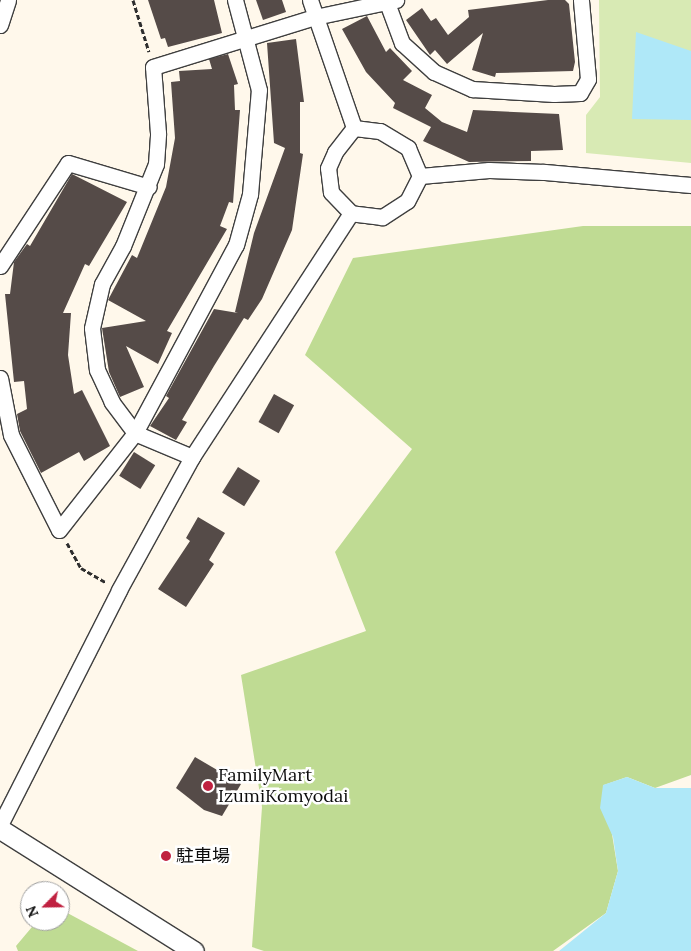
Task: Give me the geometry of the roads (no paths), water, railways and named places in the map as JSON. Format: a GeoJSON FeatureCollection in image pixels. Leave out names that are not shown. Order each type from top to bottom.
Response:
{"type":"FeatureCollection","features":[{"type":"Feature","properties":{"kind":"street"},"geometry":{"type":"LineString","coordinates":[[0,25],[8,0]]}},
{"type":"Feature","properties":{"kind":"street"},"geometry":{"type":"LineString","coordinates":[[0,378],[11,435],[59,530],[135,433],[236,245],[250,194],[258,90],[247,36],[235,0]]}},
{"type":"Feature","properties":{"kind":"street"},"geometry":{"type":"LineString","coordinates":[[310,0],[354,128]]}},
{"type":"Feature","properties":{"kind":"street"},"geometry":{"type":"LineString","coordinates":[[192,457],[135,433],[112,402],[97,370],[92,328],[102,284],[149,187],[156,164],[158,133],[153,68],[247,36],[315,17],[390,0],[402,43],[434,72],[472,89],[554,94],[580,93],[588,79],[581,0]]}},
{"type":"Feature","properties":{"kind":"street"},"geometry":{"type":"LineString","coordinates":[[354,128],[380,131],[408,148],[420,176]]}},
{"type":"Feature","properties":{"kind":"street"},"geometry":{"type":"LineString","coordinates":[[354,128],[334,152],[328,168],[331,192],[351,213],[382,217],[407,201],[420,176]]}},
{"type":"Feature","properties":{"kind":"street"},"geometry":{"type":"LineString","coordinates":[[0,266],[68,163],[149,187]]}},
{"type":"Feature","properties":{"kind":"street"},"geometry":{"type":"LineString","coordinates":[[420,176],[489,170],[544,172],[691,184]]}},
{"type":"Feature","properties":{"kind":"street"},"geometry":{"type":"LineString","coordinates":[[0,825],[119,590],[192,457],[351,213]]}},
{"type":"Feature","properties":{"kind":"street"},"geometry":{"type":"LineString","coordinates":[[0,829],[194,951]]}},
{"type":"Feature","properties":{"kind":"water"},"geometry":{"type":"Polygon","coordinates":[[[636,32],[691,51],[691,120],[632,119],[636,32]]]}},
{"type":"Feature","properties":{"kind":"water"},"geometry":{"type":"Polygon","coordinates":[[[627,777],[655,788],[691,788],[691,951],[559,951],[606,913],[618,871],[613,837],[600,808],[603,785],[627,777]]]}},
{"type":"Feature","properties":{"kind":"place","name":"FamilyMart IzumiKomyodai"},"geometry":{"type":"Point","coordinates":[208,786]}},
{"type":"Feature","properties":{"kind":"place","name":"駐車場"},"geometry":{"type":"Point","coordinates":[166,856]}}]}
